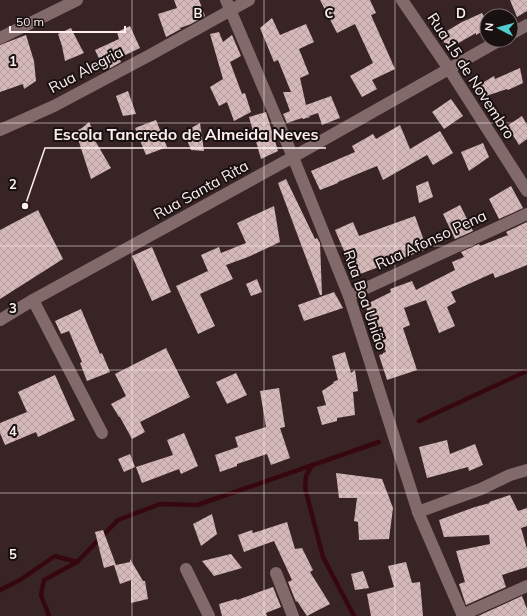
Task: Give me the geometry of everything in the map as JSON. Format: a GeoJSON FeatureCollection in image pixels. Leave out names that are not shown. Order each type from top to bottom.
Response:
{"type":"FeatureCollection","features":[{"type":"Feature","properties":{"kind":"street"},"geometry":{"type":"LineString","coordinates":[[0,38],[77,0]]}},
{"type":"Feature","properties":{"kind":"street","name":"Rua Alegria"},"geometry":{"type":"LineString","coordinates":[[0,130],[54,106],[150,55],[228,5],[249,0]]}},
{"type":"Feature","properties":{"kind":"street","name":"Rua 15 de Novembro"},"geometry":{"type":"LineString","coordinates":[[402,0],[449,69],[527,191]]}},
{"type":"Feature","properties":{"kind":"street","name":"Rua Boa União"},"geometry":{"type":"LineString","coordinates":[[228,5],[293,157],[349,296],[418,512],[463,616]]}},
{"type":"Feature","properties":{"kind":"street","name":"Rua Santa Rita"},"geometry":{"type":"LineString","coordinates":[[0,320],[33,300],[293,157],[486,48]]}},
{"type":"Feature","properties":{"kind":"street","name":"Rua Afonso Pena"},"geometry":{"type":"LineString","coordinates":[[349,296],[527,214]]}},
{"type":"Feature","properties":{"kind":"street"},"geometry":{"type":"LineString","coordinates":[[33,300],[102,433]]}},
{"type":"Feature","properties":{"kind":"street"},"geometry":{"type":"LineString","coordinates":[[418,512],[481,489],[510,475],[527,470]]}},
{"type":"Feature","properties":{"kind":"street"},"geometry":{"type":"LineString","coordinates":[[186,569],[209,616]]}},
{"type":"Feature","properties":{"kind":"street"},"geometry":{"type":"LineString","coordinates":[[276,573],[293,616]]}},
{"type":"Feature","properties":{"kind":"street"},"geometry":{"type":"LineString","coordinates":[[463,616],[527,586]]}},
{"type":"Feature","properties":{"kind":"building"},"geometry":{"type":"Polygon","coordinates":[[[174,0],[199,0],[205,16],[180,28],[181,29],[166,37],[158,14],[177,8],[174,0]]]}},
{"type":"Feature","properties":{"kind":"building"},"geometry":{"type":"Polygon","coordinates":[[[320,0],[370,0],[376,13],[371,15],[395,69],[372,80],[377,89],[362,97],[350,76],[373,63],[355,24],[337,33],[320,0]]]}},
{"type":"Feature","properties":{"kind":"building"},"geometry":{"type":"Polygon","coordinates":[[[510,0],[527,0],[527,11],[519,16],[519,8],[513,8],[510,0]]]}},
{"type":"Feature","properties":{"kind":"building"},"geometry":{"type":"Polygon","coordinates":[[[479,14],[479,33],[476,35],[476,33],[448,49],[440,35],[479,14]]]}},
{"type":"Feature","properties":{"kind":"building"},"geometry":{"type":"Polygon","coordinates":[[[272,18],[280,35],[306,24],[314,42],[299,49],[309,74],[300,78],[306,105],[331,96],[340,118],[322,125],[318,113],[309,116],[310,117],[287,123],[283,114],[290,111],[283,92],[291,92],[278,60],[274,62],[260,28],[272,18]]]}},
{"type":"Feature","properties":{"kind":"building"},"geometry":{"type":"Polygon","coordinates":[[[130,26],[140,48],[119,58],[121,62],[105,71],[95,50],[119,39],[117,32],[130,26]]]}},
{"type":"Feature","properties":{"kind":"building"},"geometry":{"type":"Polygon","coordinates":[[[71,28],[84,53],[65,61],[58,34],[71,28]]]}},
{"type":"Feature","properties":{"kind":"building"},"geometry":{"type":"Polygon","coordinates":[[[219,32],[223,42],[232,35],[241,56],[230,62],[242,94],[245,93],[251,112],[234,121],[227,102],[219,106],[210,87],[223,79],[210,34],[219,32]]]}},
{"type":"Feature","properties":{"kind":"building"},"geometry":{"type":"Polygon","coordinates":[[[26,35],[34,61],[36,81],[24,89],[23,84],[0,92],[0,45],[26,35]]]}},
{"type":"Feature","properties":{"kind":"building"},"geometry":{"type":"Polygon","coordinates":[[[520,68],[523,83],[508,90],[507,89],[480,98],[474,88],[494,76],[495,79],[520,68]]]}},
{"type":"Feature","properties":{"kind":"building"},"geometry":{"type":"Polygon","coordinates":[[[128,91],[136,114],[123,116],[116,96],[128,91]]]}},
{"type":"Feature","properties":{"kind":"building"},"geometry":{"type":"Polygon","coordinates":[[[451,99],[463,116],[444,129],[432,112],[451,99]]]}},
{"type":"Feature","properties":{"kind":"building"},"geometry":{"type":"Polygon","coordinates":[[[266,112],[278,151],[261,159],[249,117],[266,112]]]}},
{"type":"Feature","properties":{"kind":"building"},"geometry":{"type":"Polygon","coordinates":[[[522,116],[527,125],[527,139],[519,145],[507,126],[522,116]]]}},
{"type":"Feature","properties":{"kind":"building"},"geometry":{"type":"Polygon","coordinates":[[[156,120],[167,147],[146,155],[135,128],[156,120]]]}},
{"type":"Feature","properties":{"kind":"building"},"geometry":{"type":"Polygon","coordinates":[[[89,122],[96,137],[93,137],[111,168],[91,179],[78,139],[70,140],[76,134],[76,131],[89,122]]]}},
{"type":"Feature","properties":{"kind":"building"},"geometry":{"type":"Polygon","coordinates":[[[200,123],[204,151],[191,150],[184,132],[200,123]]]}},
{"type":"Feature","properties":{"kind":"building"},"geometry":{"type":"Polygon","coordinates":[[[400,125],[410,149],[440,131],[453,153],[433,165],[427,155],[383,180],[377,166],[320,190],[311,171],[355,152],[352,146],[373,134],[376,139],[400,125]]]}},
{"type":"Feature","properties":{"kind":"building"},"geometry":{"type":"Polygon","coordinates":[[[483,143],[489,157],[469,171],[461,152],[483,143]]]}},
{"type":"Feature","properties":{"kind":"building"},"geometry":{"type":"Polygon","coordinates":[[[286,179],[315,239],[317,238],[320,243],[322,295],[320,295],[278,183],[286,179]]]}},
{"type":"Feature","properties":{"kind":"building"},"geometry":{"type":"Polygon","coordinates":[[[428,181],[433,197],[419,203],[416,186],[428,181]]]}},
{"type":"Feature","properties":{"kind":"building"},"geometry":{"type":"Polygon","coordinates":[[[511,186],[523,208],[499,219],[489,199],[511,186]]]}},
{"type":"Feature","properties":{"kind":"building"},"geometry":{"type":"Polygon","coordinates":[[[460,205],[473,231],[455,239],[443,214],[460,205]]]}},
{"type":"Feature","properties":{"kind":"building"},"geometry":{"type":"Polygon","coordinates":[[[274,206],[280,242],[248,257],[226,265],[233,279],[200,294],[215,326],[198,334],[176,286],[208,271],[201,255],[219,247],[221,253],[246,243],[237,223],[274,206]]]}},
{"type":"Feature","properties":{"kind":"building"},"geometry":{"type":"Polygon","coordinates":[[[38,210],[63,259],[0,299],[0,230],[38,210]]]}},
{"type":"Feature","properties":{"kind":"building"},"geometry":{"type":"Polygon","coordinates":[[[415,216],[427,249],[352,277],[345,262],[348,260],[335,230],[353,222],[359,236],[415,216]]]}},
{"type":"Feature","properties":{"kind":"building"},"geometry":{"type":"Polygon","coordinates":[[[527,222],[527,265],[495,278],[493,273],[451,292],[456,302],[447,307],[455,326],[439,333],[426,300],[404,308],[410,325],[403,328],[417,370],[387,380],[379,355],[386,352],[372,316],[370,317],[365,305],[391,292],[390,289],[412,281],[416,290],[455,270],[452,262],[464,257],[461,252],[479,244],[480,246],[508,235],[506,232],[527,222]]]}},
{"type":"Feature","properties":{"kind":"building"},"geometry":{"type":"Polygon","coordinates":[[[152,247],[171,292],[152,301],[132,256],[152,247]]]}},
{"type":"Feature","properties":{"kind":"building"},"geometry":{"type":"Polygon","coordinates":[[[257,279],[262,292],[251,296],[246,284],[257,279]]]}},
{"type":"Feature","properties":{"kind":"building"},"geometry":{"type":"Polygon","coordinates":[[[334,292],[343,308],[304,321],[298,305],[334,292]]]}},
{"type":"Feature","properties":{"kind":"building"},"geometry":{"type":"Polygon","coordinates":[[[81,309],[100,354],[102,353],[110,372],[87,381],[80,363],[82,362],[69,331],[61,334],[55,321],[81,309]]]}},
{"type":"Feature","properties":{"kind":"building"},"geometry":{"type":"Polygon","coordinates":[[[166,348],[190,397],[140,422],[145,432],[132,439],[111,404],[126,396],[115,374],[166,348]]]}},
{"type":"Feature","properties":{"kind":"building"},"geometry":{"type":"Polygon","coordinates":[[[345,352],[351,373],[355,370],[358,391],[353,392],[355,415],[337,418],[337,421],[322,425],[317,407],[326,405],[322,391],[338,380],[332,356],[345,352]]]}},
{"type":"Feature","properties":{"kind":"building"},"geometry":{"type":"Polygon","coordinates":[[[236,373],[247,395],[227,404],[216,382],[236,373]]]}},
{"type":"Feature","properties":{"kind":"building"},"geometry":{"type":"Polygon","coordinates":[[[55,375],[75,420],[38,437],[36,432],[5,445],[0,433],[0,423],[27,412],[18,392],[55,375]]]}},
{"type":"Feature","properties":{"kind":"building"},"geometry":{"type":"Polygon","coordinates":[[[279,388],[285,427],[280,428],[290,458],[271,465],[267,454],[237,464],[237,466],[220,472],[215,455],[238,447],[235,437],[266,427],[260,391],[279,388]]]}},
{"type":"Feature","properties":{"kind":"building"},"geometry":{"type":"Polygon","coordinates":[[[184,433],[198,466],[181,474],[179,469],[142,483],[136,467],[173,455],[167,440],[184,433]]]}},
{"type":"Feature","properties":{"kind":"building"},"geometry":{"type":"Polygon","coordinates":[[[447,440],[450,454],[475,444],[483,465],[469,471],[468,467],[427,478],[419,447],[447,440]]]}},
{"type":"Feature","properties":{"kind":"building"},"geometry":{"type":"Polygon","coordinates":[[[130,454],[135,467],[124,472],[118,459],[130,454]]]}},
{"type":"Feature","properties":{"kind":"building"},"geometry":{"type":"Polygon","coordinates":[[[336,473],[382,479],[393,508],[389,539],[359,540],[358,522],[354,521],[357,498],[339,498],[336,473]]]}},
{"type":"Feature","properties":{"kind":"building"},"geometry":{"type":"Polygon","coordinates":[[[510,495],[518,511],[527,508],[527,526],[521,528],[527,549],[527,567],[502,575],[506,587],[466,605],[459,584],[465,582],[456,551],[490,544],[489,535],[444,537],[439,520],[510,495]]]}},
{"type":"Feature","properties":{"kind":"building"},"geometry":{"type":"Polygon","coordinates":[[[212,514],[217,534],[201,546],[193,524],[212,514]]]}},
{"type":"Feature","properties":{"kind":"building"},"geometry":{"type":"Polygon","coordinates":[[[287,522],[295,549],[302,548],[313,570],[310,572],[330,604],[307,616],[297,601],[296,602],[288,582],[292,580],[274,541],[244,552],[238,535],[252,530],[253,533],[287,522]]]}},
{"type":"Feature","properties":{"kind":"building"},"geometry":{"type":"Polygon","coordinates":[[[103,530],[116,565],[130,562],[130,559],[143,581],[145,581],[148,599],[131,603],[131,580],[120,584],[114,565],[104,568],[95,532],[103,530]]]}},
{"type":"Feature","properties":{"kind":"building"},"geometry":{"type":"Polygon","coordinates":[[[231,554],[242,568],[214,576],[202,561],[231,554]]]}},
{"type":"Feature","properties":{"kind":"building"},"geometry":{"type":"Polygon","coordinates":[[[406,562],[412,583],[420,582],[423,616],[371,616],[367,594],[394,587],[388,566],[406,562]]]}},
{"type":"Feature","properties":{"kind":"building"},"geometry":{"type":"Polygon","coordinates":[[[363,571],[369,588],[355,590],[351,574],[363,571]]]}},
{"type":"Feature","properties":{"kind":"building"},"geometry":{"type":"Polygon","coordinates":[[[273,587],[281,607],[266,613],[267,616],[222,616],[219,604],[237,600],[273,587]]]}},
{"type":"Feature","properties":{"kind":"building"},"geometry":{"type":"Polygon","coordinates":[[[522,596],[527,609],[527,616],[478,616],[522,596]]]}},
{"type":"Feature","properties":{"kind":"waterway"},"geometry":{"type":"LineString","coordinates":[[419,421],[527,371]]}},
{"type":"Feature","properties":{"kind":"waterway"},"geometry":{"type":"LineString","coordinates":[[0,590],[20,580],[55,556],[77,562],[118,520],[160,504],[197,505],[379,442]]}},
{"type":"Feature","properties":{"kind":"waterway"},"geometry":{"type":"LineString","coordinates":[[312,465],[306,476],[305,488],[323,557],[354,616]]}},
{"type":"Feature","properties":{"kind":"waterway"},"geometry":{"type":"LineString","coordinates":[[49,616],[41,595],[44,580],[77,562]]}},
{"type":"Feature","properties":{"kind":"place","name":"Escola Tancredo de Almeida Neves"},"geometry":{"type":"Point","coordinates":[25,206]}}]}
